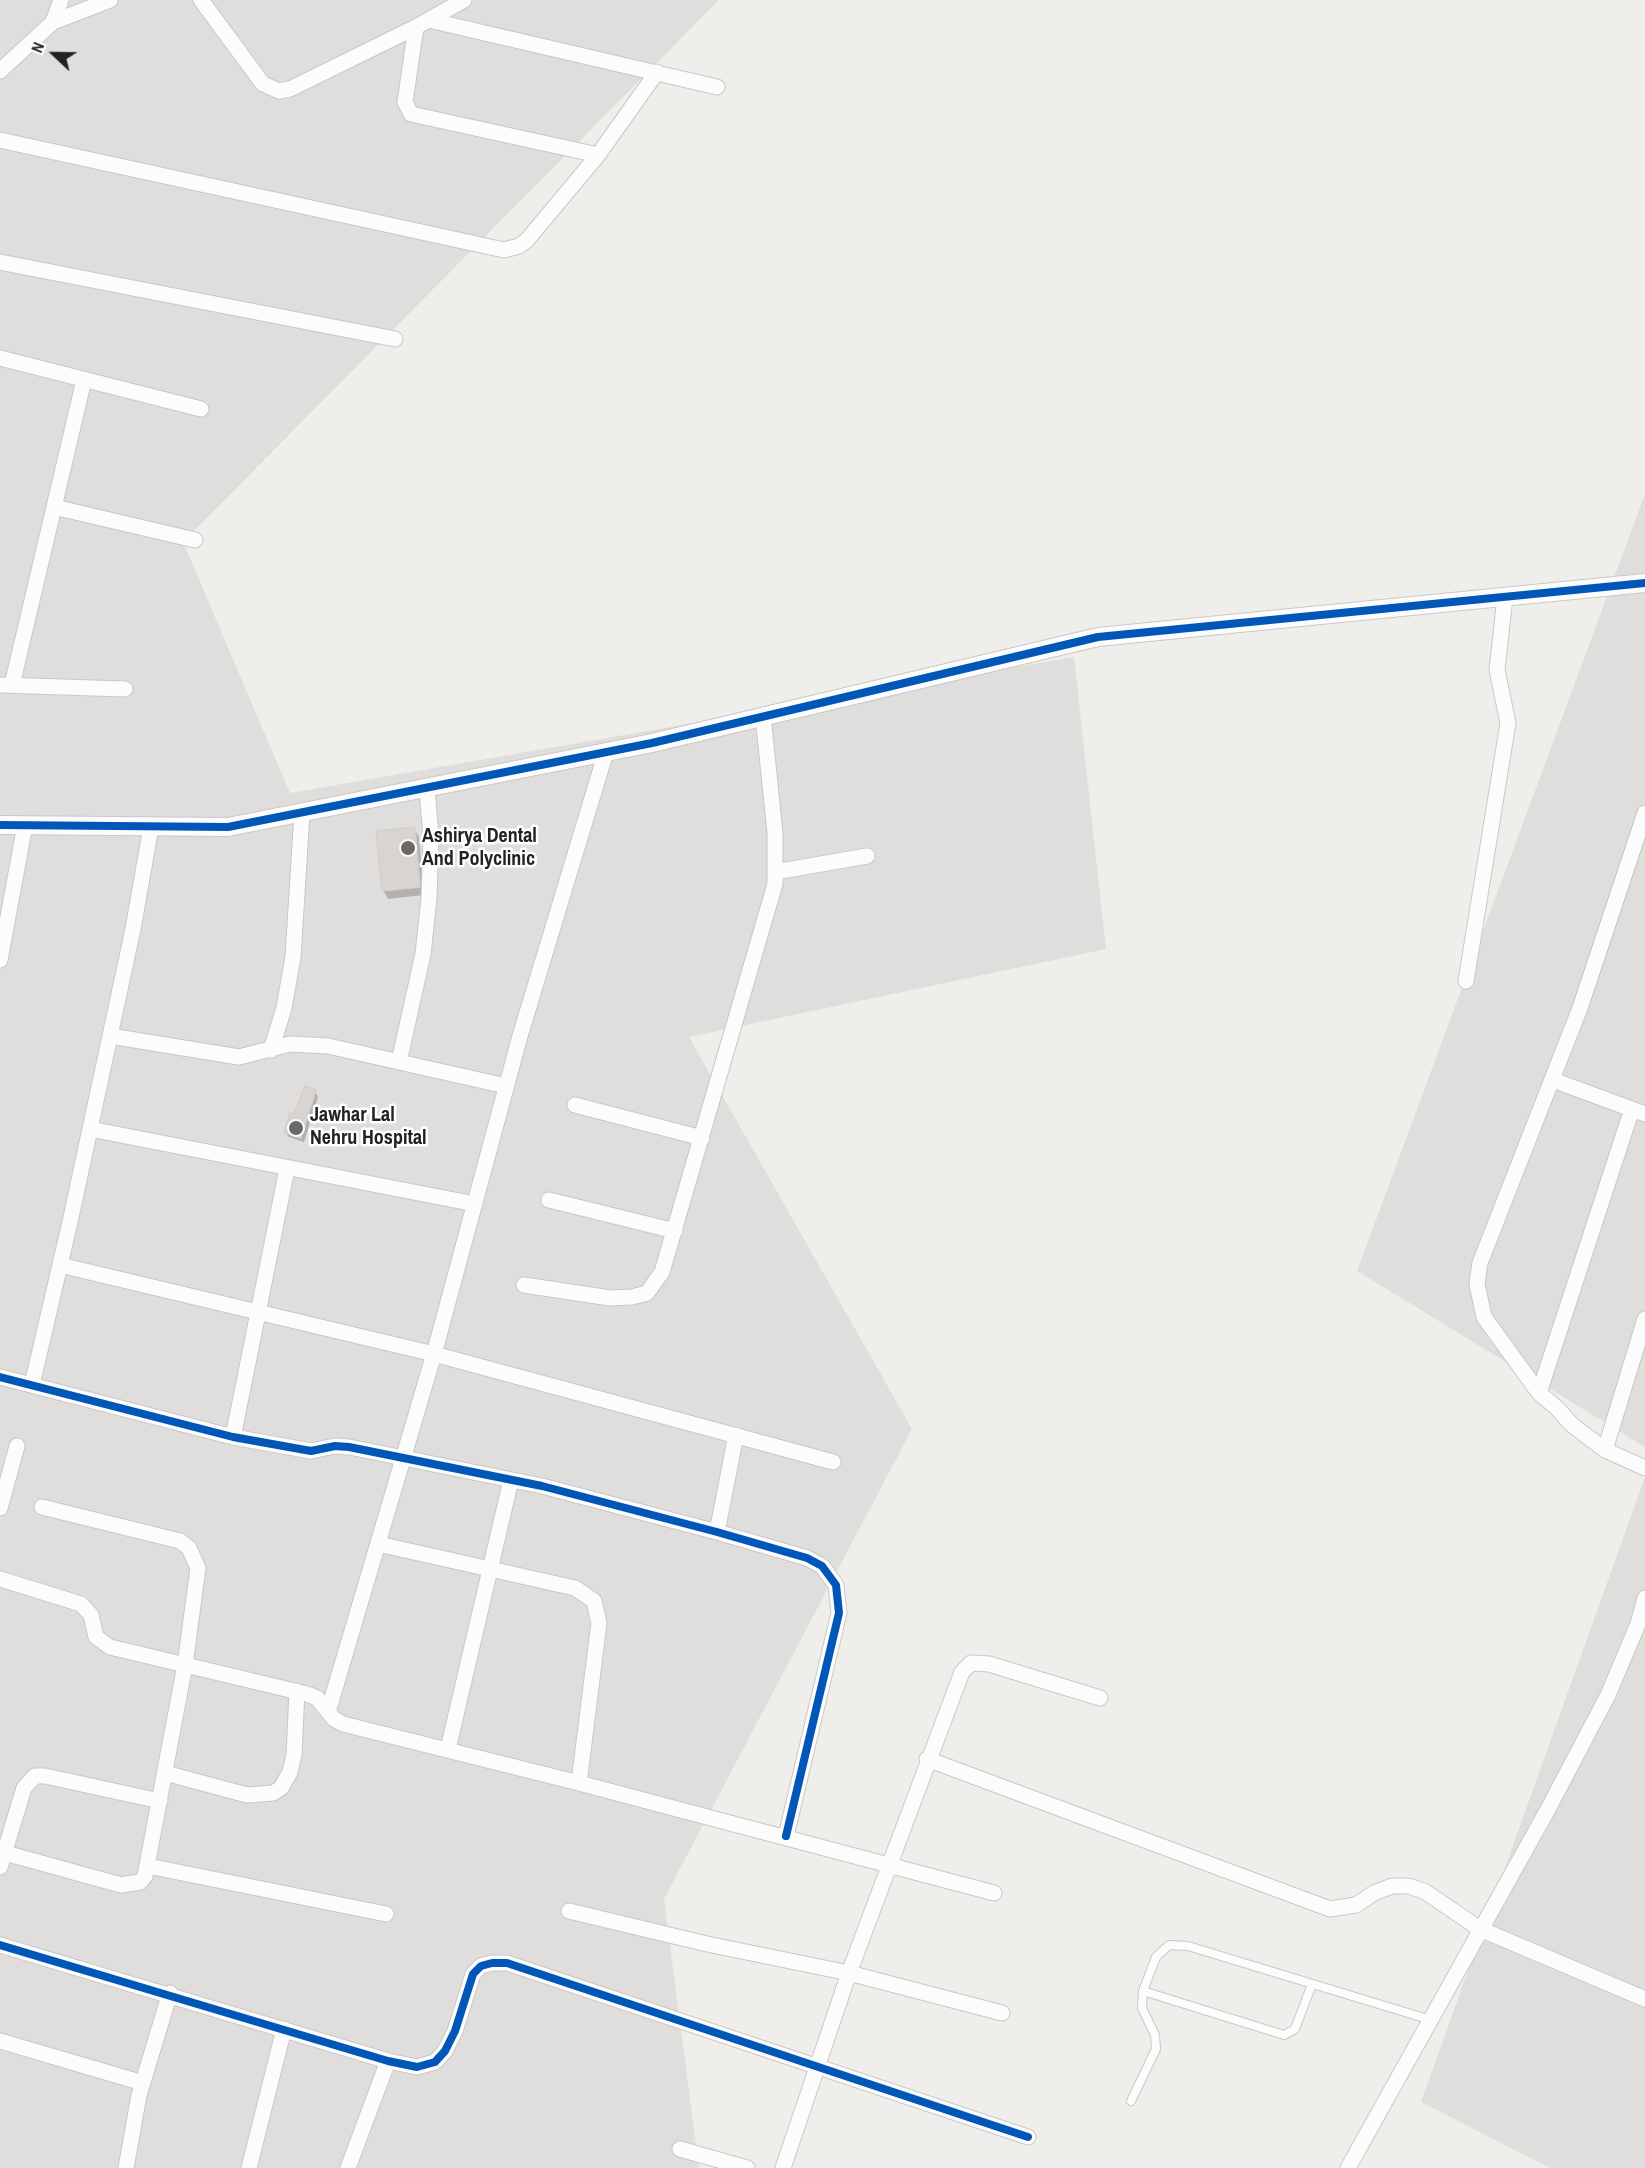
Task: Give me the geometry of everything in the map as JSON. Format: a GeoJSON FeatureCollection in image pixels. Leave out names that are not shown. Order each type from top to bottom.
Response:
{"type":"FeatureCollection","features":[{"type":"Feature","properties":{"kind":"street"},"geometry":{"type":"LineString","coordinates":[[53,22],[61,0]]}},
{"type":"Feature","properties":{"kind":"street"},"geometry":{"type":"LineString","coordinates":[[0,71],[53,22],[110,0]]}},
{"type":"Feature","properties":{"kind":"street"},"geometry":{"type":"LineString","coordinates":[[201,0],[263,84],[279,91],[290,89],[464,0]]}},
{"type":"Feature","properties":{"kind":"street"},"geometry":{"type":"LineString","coordinates":[[422,23],[657,72],[717,87]]}},
{"type":"Feature","properties":{"kind":"street"},"geometry":{"type":"LineString","coordinates":[[422,23],[405,102],[407,111],[411,114],[598,155]]}},
{"type":"Feature","properties":{"kind":"street"},"geometry":{"type":"LineString","coordinates":[[0,140],[504,250],[512,249],[527,240],[598,155],[657,72]]}},
{"type":"Feature","properties":{"kind":"street"},"geometry":{"type":"LineString","coordinates":[[0,262],[395,339]]}},
{"type":"Feature","properties":{"kind":"street"},"geometry":{"type":"LineString","coordinates":[[0,358],[201,409]]}},
{"type":"Feature","properties":{"kind":"street"},"geometry":{"type":"LineString","coordinates":[[84,380],[54,507],[6,685],[125,688]]}},
{"type":"Feature","properties":{"kind":"street"},"geometry":{"type":"LineString","coordinates":[[54,507],[195,540]]}},
{"type":"Feature","properties":{"kind":"street"},"geometry":{"type":"LineString","coordinates":[[0,825],[228,827],[606,752],[1098,637],[1645,583]]}},
{"type":"Feature","properties":{"kind":"street"},"geometry":{"type":"LineString","coordinates":[[1466,981],[1507,734],[1508,714],[1497,670],[1505,597]]}},
{"type":"Feature","properties":{"kind":"street"},"geometry":{"type":"LineString","coordinates":[[524,1285],[610,1298],[632,1297],[647,1293],[662,1272],[763,930],[775,872],[775,833],[763,716]]}},
{"type":"Feature","properties":{"kind":"street"},"geometry":{"type":"LineString","coordinates":[[328,1712],[434,1354],[506,1086],[606,752]]}},
{"type":"Feature","properties":{"kind":"street"},"geometry":{"type":"LineString","coordinates":[[399,1062],[423,954],[429,898],[431,837],[428,788]]}},
{"type":"Feature","properties":{"kind":"street"},"geometry":{"type":"LineString","coordinates":[[271,1050],[284,1008],[293,957],[302,813]]}},
{"type":"Feature","properties":{"kind":"street"},"geometry":{"type":"LineString","coordinates":[[1645,813],[1580,1008],[1480,1263],[1477,1284],[1484,1317],[1539,1393],[1571,1424],[1605,1450],[1645,1468]]}},
{"type":"Feature","properties":{"kind":"street"},"geometry":{"type":"LineString","coordinates":[[0,960],[25,825]]}},
{"type":"Feature","properties":{"kind":"street"},"geometry":{"type":"LineString","coordinates":[[32,1385],[110,1036],[151,826]]}},
{"type":"Feature","properties":{"kind":"street"},"geometry":{"type":"LineString","coordinates":[[775,872],[867,856]]}},
{"type":"Feature","properties":{"kind":"street"},"geometry":{"type":"LineString","coordinates":[[110,1036],[239,1057],[290,1044],[328,1046],[506,1086]]}},
{"type":"Feature","properties":{"kind":"street"},"geometry":{"type":"LineString","coordinates":[[1539,1393],[1638,1112],[1553,1080]]}},
{"type":"Feature","properties":{"kind":"street"},"geometry":{"type":"LineString","coordinates":[[575,1105],[702,1138]]}},
{"type":"Feature","properties":{"kind":"street"},"geometry":{"type":"LineString","coordinates":[[90,1129],[475,1204]]}},
{"type":"Feature","properties":{"kind":"street"},"geometry":{"type":"LineString","coordinates":[[233,1437],[286,1169]]}},
{"type":"Feature","properties":{"kind":"street"},"geometry":{"type":"LineString","coordinates":[[549,1200],[675,1231]]}},
{"type":"Feature","properties":{"kind":"street"},"geometry":{"type":"LineString","coordinates":[[60,1265],[211,1303],[434,1354],[833,1462]]}},
{"type":"Feature","properties":{"kind":"street"},"geometry":{"type":"LineString","coordinates":[[1605,1450],[1645,1319]]}},
{"type":"Feature","properties":{"kind":"street"},"geometry":{"type":"LineString","coordinates":[[0,1377],[233,1437],[311,1451],[335,1446],[404,1457],[614,1503],[807,1558],[822,1566],[836,1585],[839,1613],[786,1836]]}},
{"type":"Feature","properties":{"kind":"street"},"geometry":{"type":"LineString","coordinates":[[717,1532],[736,1435]]}},
{"type":"Feature","properties":{"kind":"street"},"geometry":{"type":"LineString","coordinates":[[0,1508],[17,1446]]}},
{"type":"Feature","properties":{"kind":"street"},"geometry":{"type":"LineString","coordinates":[[448,1749],[511,1480]]}},
{"type":"Feature","properties":{"kind":"street"},"geometry":{"type":"LineString","coordinates":[[42,1507],[180,1541],[189,1548],[198,1568],[185,1665],[148,1866],[140,1882],[121,1885],[2,1860],[24,1788],[35,1776],[45,1776],[160,1800]]}},
{"type":"Feature","properties":{"kind":"street"},"geometry":{"type":"LineString","coordinates":[[378,1544],[575,1588],[594,1600],[599,1623],[579,1783]]}},
{"type":"Feature","properties":{"kind":"street"},"geometry":{"type":"LineString","coordinates":[[0,1580],[81,1604],[91,1615],[96,1636],[110,1647],[297,1691],[317,1698],[328,1712],[343,1724],[786,1836],[994,1893]]}},
{"type":"Feature","properties":{"kind":"street"},"geometry":{"type":"LineString","coordinates":[[1348,2168],[1608,1695],[1641,1625],[1645,1598]]}},
{"type":"Feature","properties":{"kind":"street"},"geometry":{"type":"LineString","coordinates":[[783,2168],[849,1972],[962,1672],[971,1663],[989,1664],[1100,1698]]}},
{"type":"Feature","properties":{"kind":"street"},"geometry":{"type":"LineString","coordinates":[[165,1773],[247,1795],[273,1793],[281,1788],[290,1773],[294,1755],[297,1691]]}},
{"type":"Feature","properties":{"kind":"street"},"geometry":{"type":"LineString","coordinates":[[927,1760],[1320,1906],[1341,1909],[1356,1905],[1374,1893],[1392,1886],[1408,1886],[1424,1891],[1480,1929],[1645,1999]]}},
{"type":"Feature","properties":{"kind":"street"},"geometry":{"type":"LineString","coordinates":[[148,1866],[386,1914]]}},
{"type":"Feature","properties":{"kind":"street"},"geometry":{"type":"LineString","coordinates":[[569,1911],[707,1944],[849,1972],[1002,2013]]}},
{"type":"Feature","properties":{"kind":"street"},"geometry":{"type":"LineString","coordinates":[[0,1945],[170,1993],[388,2061],[417,2067],[435,2062],[445,2050],[455,2031],[473,1974],[481,1966],[507,1963],[1028,2137]]}},
{"type":"Feature","properties":{"kind":"street"},"geometry":{"type":"LineString","coordinates":[[126,2168],[143,2083],[170,1993]]}},
{"type":"Feature","properties":{"kind":"street"},"geometry":{"type":"LineString","coordinates":[[249,2168],[284,2029]]}},
{"type":"Feature","properties":{"kind":"street"},"geometry":{"type":"LineString","coordinates":[[0,2041],[143,2083]]}},
{"type":"Feature","properties":{"kind":"street"},"geometry":{"type":"LineString","coordinates":[[348,2168],[388,2061]]}},
{"type":"Feature","properties":{"kind":"street"},"geometry":{"type":"LineString","coordinates":[[680,2148],[747,2168]]}},
{"type":"Feature","properties":{"kind":"lane"},"geometry":{"type":"LineString","coordinates":[[1131,2102],[1156,2049],[1155,2035],[1142,2008],[1143,1992],[1156,1957],[1162,1949],[1177,1945],[1431,2020]]}},
{"type":"Feature","properties":{"kind":"lane"},"geometry":{"type":"LineString","coordinates":[[1143,1992],[1284,2034],[1295,2029],[1312,1984]]}},
{"type":"Feature","properties":{"kind":"shaded area"},"geometry":{"type":"Polygon","coordinates":[[[0,0],[719,0],[183,542],[290,793],[1074,657],[1106,949],[689,1037],[912,1429],[664,1899],[699,2168],[0,2168],[0,0]]]}},
{"type":"Feature","properties":{"kind":"shaded area"},"geometry":{"type":"Polygon","coordinates":[[[1645,494],[1645,1447],[1357,1271],[1645,494]]]}},
{"type":"Feature","properties":{"kind":"shaded area"},"geometry":{"type":"Polygon","coordinates":[[[1645,1477],[1645,2168],[1550,2168],[1421,2102],[1645,1477]]]}},
{"type":"Feature","properties":{"kind":"building"},"geometry":{"type":"Polygon","coordinates":[[[415,827],[420,887],[382,891],[376,831],[415,827]]]}},
{"type":"Feature","properties":{"kind":"building"},"geometry":{"type":"Polygon","coordinates":[[[305,1086],[316,1090],[301,1138],[284,1132],[290,1113],[294,1114],[305,1086]]]}},
{"type":"Feature","properties":{"kind":"cycle path"},"geometry":{"type":"LineString","coordinates":[[0,825],[228,827],[652,743],[1098,637],[1645,583]]}},
{"type":"Feature","properties":{"kind":"cycle path"},"geometry":{"type":"LineString","coordinates":[[0,1377],[233,1437],[311,1451],[335,1446],[349,1447],[542,1486],[717,1532],[807,1558],[822,1566],[836,1585],[839,1613],[786,1836]]}},
{"type":"Feature","properties":{"kind":"cycle path"},"geometry":{"type":"LineString","coordinates":[[0,1945],[388,2061],[417,2067],[435,2062],[445,2051],[455,2031],[473,1974],[481,1966],[507,1963],[1028,2137]]}},
{"type":"Feature","properties":{"kind":"place","name":"Ashirya Dental And Polyclinic"},"geometry":{"type":"Point","coordinates":[408,848]}},
{"type":"Feature","properties":{"kind":"place","name":"Jawhar Lal Nehru Hospital"},"geometry":{"type":"Point","coordinates":[296,1128]}}]}
